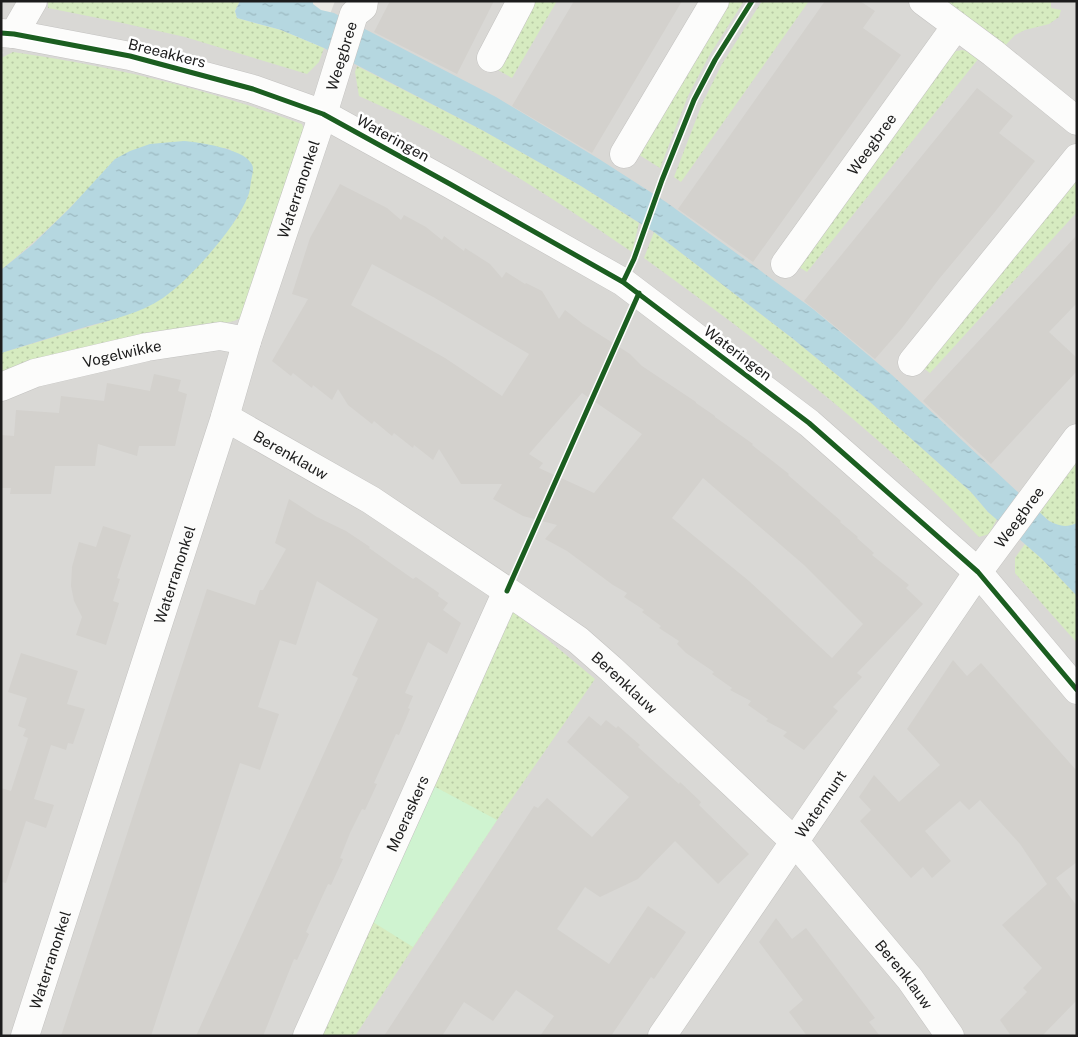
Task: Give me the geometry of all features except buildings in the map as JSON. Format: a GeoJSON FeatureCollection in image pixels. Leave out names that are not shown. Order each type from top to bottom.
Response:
{"type":"FeatureCollection","features":[{"type":"Feature","properties":{"kind":"street"},"geometry":{"type":"LineString","coordinates":[[8,34],[33,1]]}},
{"type":"Feature","properties":{"kind":"street"},"geometry":{"type":"LineString","coordinates":[[491,58],[521,1]]}},
{"type":"Feature","properties":{"kind":"street"},"geometry":{"type":"LineString","coordinates":[[624,154],[715,1]]}},
{"type":"Feature","properties":{"kind":"street"},"geometry":{"type":"LineString","coordinates":[[923,1],[994,53],[1077,120]]}},
{"type":"Feature","properties":{"kind":"street","name":"Weegbree"},"geometry":{"type":"LineString","coordinates":[[323,114],[336,69],[359,8]]}},
{"type":"Feature","properties":{"kind":"street","name":"Weegbree"},"geometry":{"type":"LineString","coordinates":[[785,264],[956,26]]}},
{"type":"Feature","properties":{"kind":"street","name":"Breeakkers"},"geometry":{"type":"LineString","coordinates":[[8,34],[130,56],[253,89],[323,114]]}},
{"type":"Feature","properties":{"kind":"street","name":"Waterranonkel"},"geometry":{"type":"LineString","coordinates":[[25,1036],[224,417],[246,341],[323,114]]}},
{"type":"Feature","properties":{"kind":"street","name":"Wateringen"},"geometry":{"type":"LineString","coordinates":[[323,114],[639,293],[809,423],[978,572],[1077,690]]}},
{"type":"Feature","properties":{"kind":"street"},"geometry":{"type":"LineString","coordinates":[[912,362],[1077,158]]}},
{"type":"Feature","properties":{"kind":"street","name":"Vogelwikke"},"geometry":{"type":"LineString","coordinates":[[1,388],[35,373],[147,347],[220,336],[246,341]]}},
{"type":"Feature","properties":{"kind":"street","name":"Berenklauw"},"geometry":{"type":"LineString","coordinates":[[224,417],[371,500],[578,640],[795,842],[910,979],[950,1036]]}},
{"type":"Feature","properties":{"kind":"street","name":"Weegbree"},"geometry":{"type":"LineString","coordinates":[[978,572],[1077,438]]}},
{"type":"Feature","properties":{"kind":"street","name":"Watermunt"},"geometry":{"type":"LineString","coordinates":[[662,1036],[978,572]]}},
{"type":"Feature","properties":{"kind":"street","name":"Moeraskers"},"geometry":{"type":"LineString","coordinates":[[307,1036],[507,591]]}},
{"type":"Feature","properties":{"kind":"shaded area"},"geometry":{"type":"Polygon","coordinates":[[[1,1],[70,1],[311,64],[335,1],[1077,1],[1077,1036],[1,1036],[1,1]]]}},
{"type":"Feature","properties":{"kind":"green space"},"geometry":{"type":"Polygon","coordinates":[[[48,1],[240,1],[235,11],[237,18],[281,30],[324,48],[319,62],[307,74],[185,37],[48,8],[48,1]]]}},
{"type":"Feature","properties":{"kind":"green space"},"geometry":{"type":"Polygon","coordinates":[[[533,1],[557,1],[512,78],[498,70],[533,1]]]}},
{"type":"Feature","properties":{"kind":"green space"},"geometry":{"type":"Polygon","coordinates":[[[722,1],[744,1],[709,56],[688,96],[660,168],[633,151],[722,1]]]}},
{"type":"Feature","properties":{"kind":"green space"},"geometry":{"type":"Polygon","coordinates":[[[762,1],[809,1],[681,182],[674,177],[702,104],[722,64],[762,1]]]}},
{"type":"Feature","properties":{"kind":"green space"},"geometry":{"type":"Polygon","coordinates":[[[942,1],[1051,1],[1051,8],[1061,10],[1059,17],[1049,24],[1025,30],[1015,35],[1002,49],[942,1]]]}},
{"type":"Feature","properties":{"kind":"green space"},"geometry":{"type":"Polygon","coordinates":[[[962,50],[972,52],[979,58],[807,272],[794,264],[951,52],[962,50]]]}},
{"type":"Feature","properties":{"kind":"green space"},"geometry":{"type":"Polygon","coordinates":[[[13,52],[87,64],[159,80],[267,111],[302,124],[305,134],[245,316],[234,321],[1,375],[1,353],[108,321],[139,310],[162,298],[185,279],[212,250],[237,218],[248,196],[253,169],[229,149],[224,148],[115,159],[60,217],[1,270],[1,58],[13,52]]]}},
{"type":"Feature","properties":{"kind":"green space"},"geometry":{"type":"Polygon","coordinates":[[[357,66],[482,130],[581,186],[639,223],[632,252],[552,199],[491,162],[429,129],[359,96],[355,72],[357,66]]]}},
{"type":"Feature","properties":{"kind":"green space"},"geometry":{"type":"Polygon","coordinates":[[[1077,166],[1077,212],[930,373],[918,364],[1077,166]]]}},
{"type":"Feature","properties":{"kind":"green space"},"geometry":{"type":"Polygon","coordinates":[[[654,232],[792,338],[869,401],[971,492],[988,512],[997,519],[989,534],[979,537],[901,461],[818,390],[644,258],[654,232]]]}},
{"type":"Feature","properties":{"kind":"green space"},"geometry":{"type":"Polygon","coordinates":[[[1077,462],[1077,523],[1066,526],[1056,525],[1039,512],[1077,462]]]}},
{"type":"Feature","properties":{"kind":"green space"},"geometry":{"type":"Polygon","coordinates":[[[1025,544],[1077,596],[1077,643],[1015,573],[1015,558],[1025,544]]]}},
{"type":"Feature","properties":{"kind":"green space"},"geometry":{"type":"Polygon","coordinates":[[[511,609],[595,679],[497,820],[355,1036],[314,1036],[511,609]]]}},
{"type":"Feature","properties":{"kind":"green space"},"geometry":{"type":"Polygon","coordinates":[[[428,783],[497,820],[413,947],[368,919],[428,783]]]}},
{"type":"Feature","properties":{"kind":"water"},"geometry":{"type":"Polygon","coordinates":[[[240,1],[313,1],[313,4],[321,10],[334,13],[496,97],[666,202],[813,309],[892,375],[1049,521],[1063,526],[1077,523],[1077,596],[1042,559],[988,512],[971,492],[869,401],[792,338],[654,232],[581,186],[482,130],[324,48],[281,30],[237,18],[235,11],[240,1]]]}},
{"type":"Feature","properties":{"kind":"water"},"geometry":{"type":"Polygon","coordinates":[[[184,141],[230,150],[246,158],[253,167],[249,193],[242,209],[212,252],[174,289],[145,308],[115,319],[1,353],[1,270],[32,245],[69,209],[115,159],[150,144],[184,141]]]}},
{"type":"Feature","properties":{"kind":"cycle path"},"geometry":{"type":"LineString","coordinates":[[623,282],[634,259],[662,180],[694,100],[715,60],[752,1]]}},
{"type":"Feature","properties":{"kind":"cycle path"},"geometry":{"type":"LineString","coordinates":[[1,33],[130,56],[253,89],[323,114],[623,282],[809,423],[978,572],[1077,690]]}},
{"type":"Feature","properties":{"kind":"cycle path"},"geometry":{"type":"LineString","coordinates":[[507,591],[639,293]]}}]}
